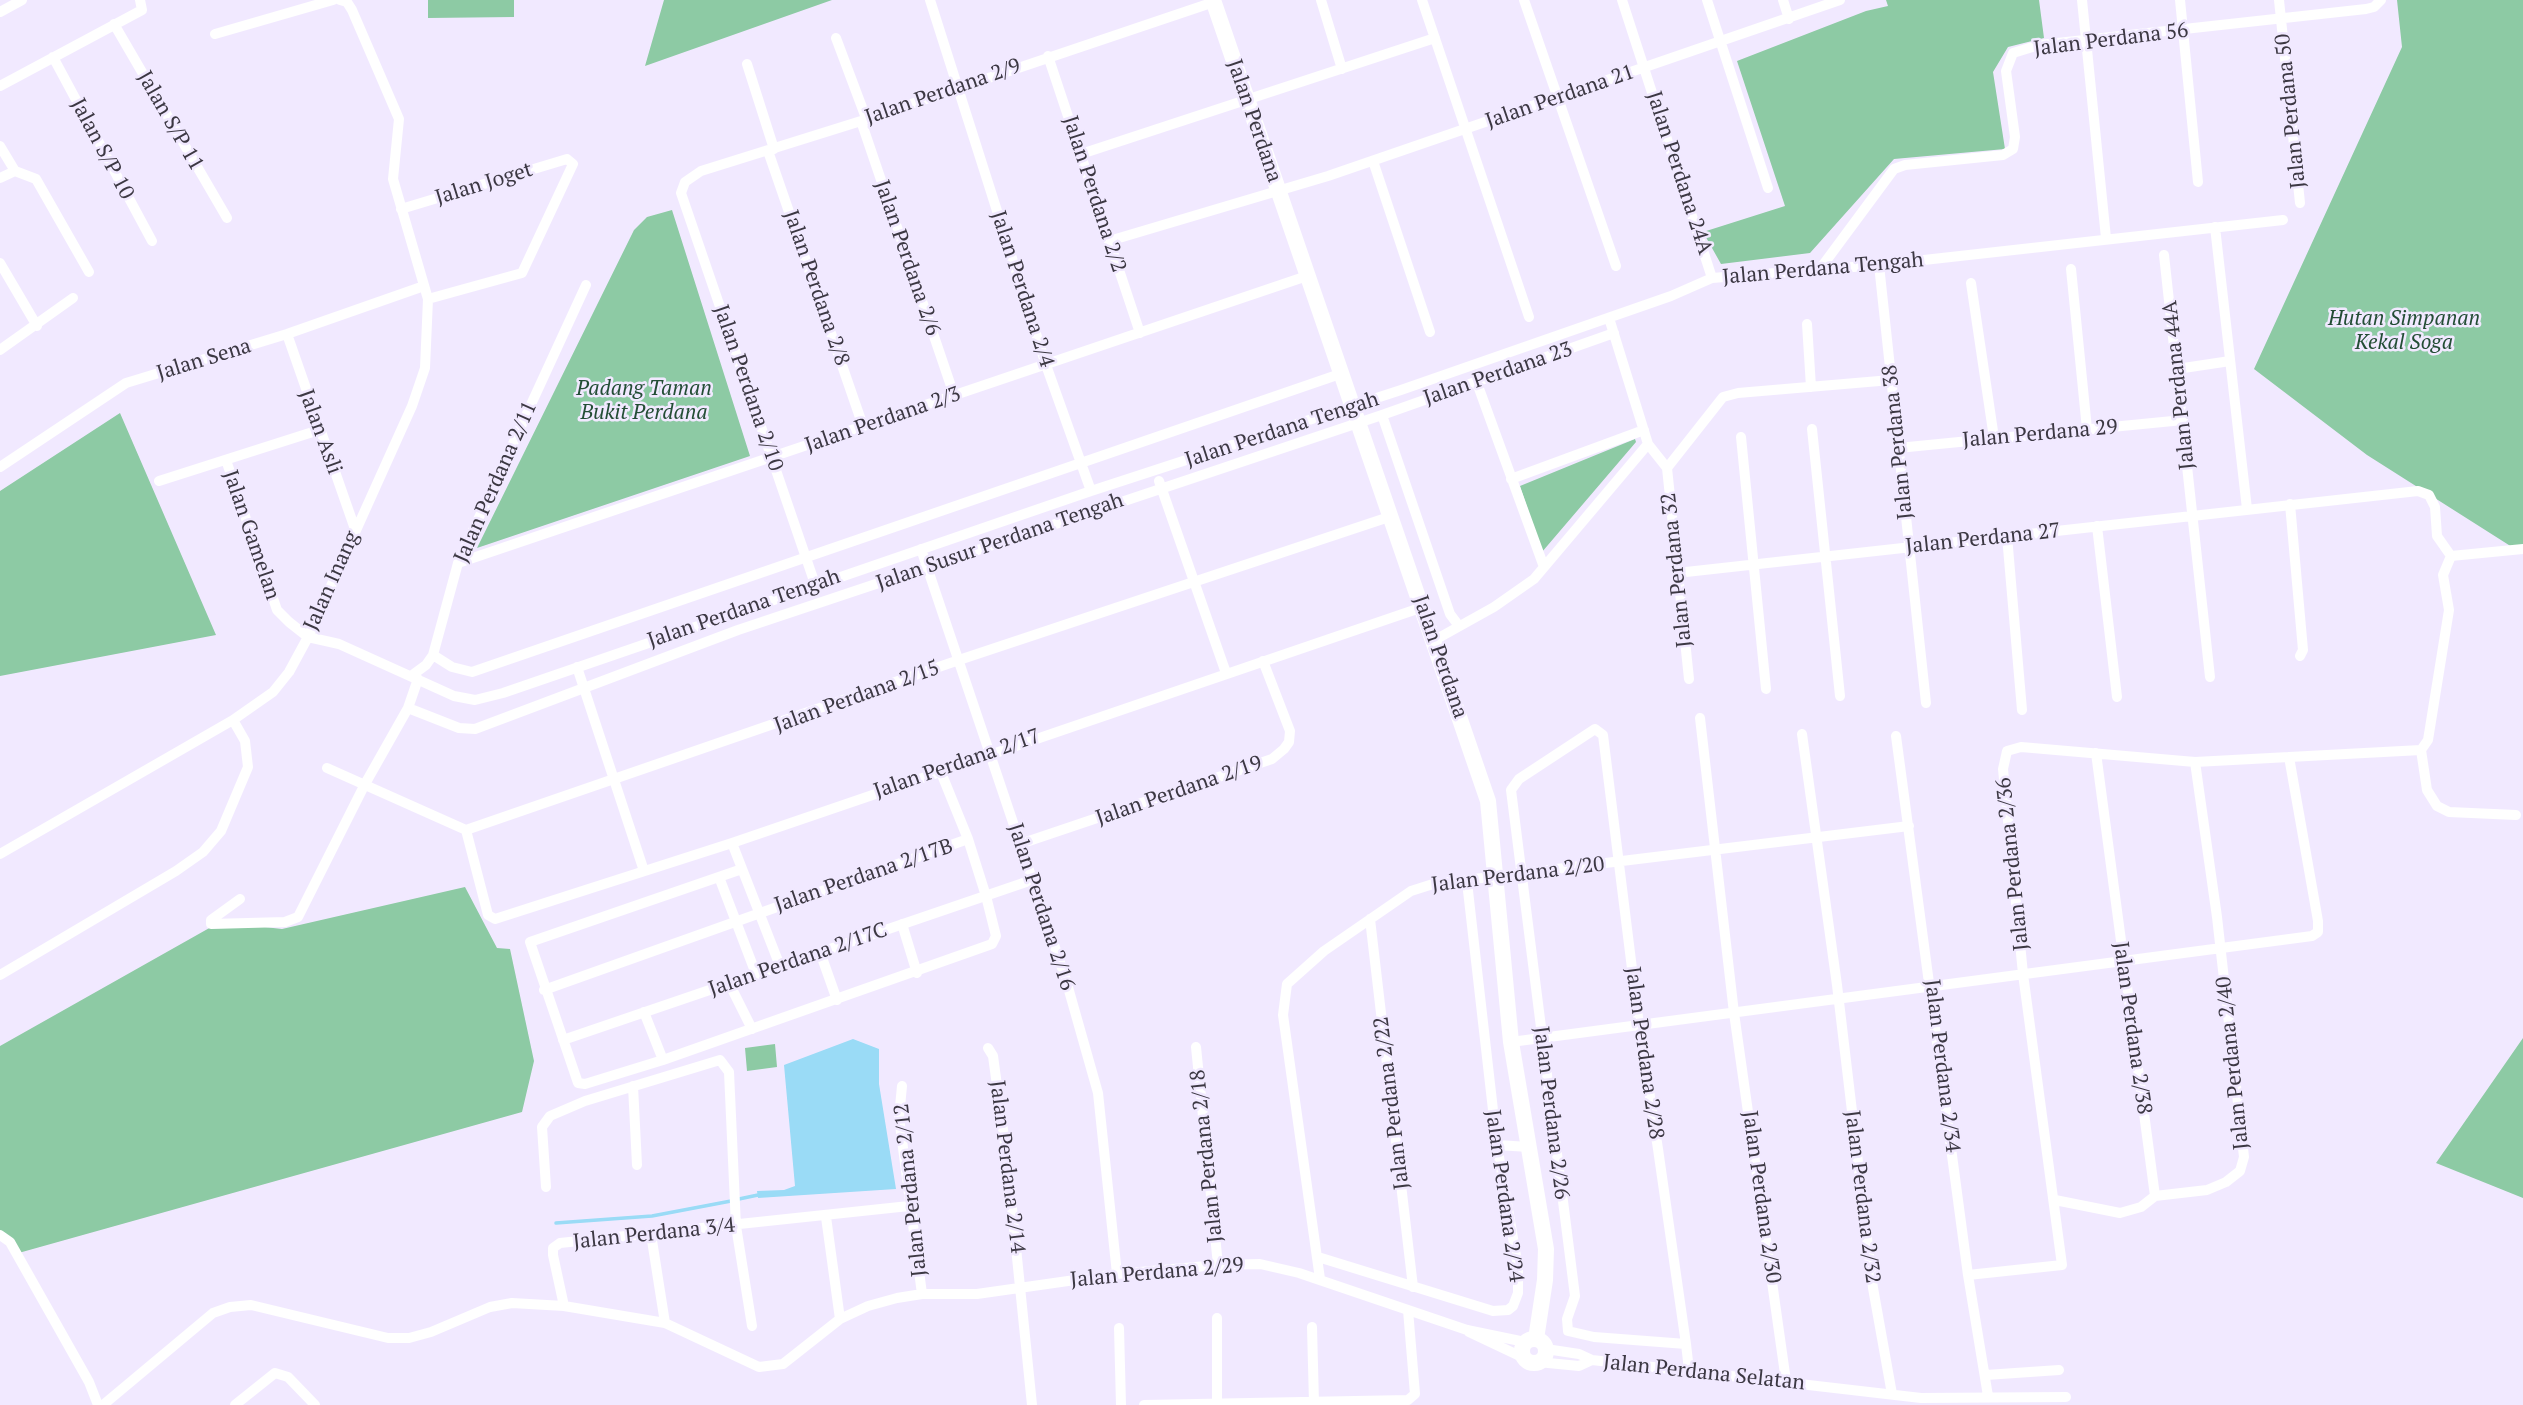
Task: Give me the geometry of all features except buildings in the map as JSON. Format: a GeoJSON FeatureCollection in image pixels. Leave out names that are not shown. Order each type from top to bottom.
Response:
{"type":"FeatureCollection","features":[{"type":"Feature","properties":{"kind":"street"},"geometry":{"type":"LineString","coordinates":[[0,12],[22,0]]}},
{"type":"Feature","properties":{"kind":"street"},"geometry":{"type":"LineString","coordinates":[[215,34],[333,0]]}},
{"type":"Feature","properties":{"kind":"street","name":"Jalan Inang"},"geometry":{"type":"LineString","coordinates":[[0,854],[233,720],[273,692],[289,672],[308,637],[420,385],[425,368],[428,299],[393,178],[392,162],[397,146],[398,119],[352,10],[346,2],[340,0]]}},
{"type":"Feature","properties":{"kind":"street","name":"Jalan Perdana 2/4"},"geometry":{"type":"LineString","coordinates":[[930,0],[1046,365],[1091,491]]}},
{"type":"Feature","properties":{"kind":"street"},"geometry":{"type":"LineString","coordinates":[[1321,0],[1342,69]]}},
{"type":"Feature","properties":{"kind":"street"},"geometry":{"type":"LineString","coordinates":[[1422,0],[1529,317]]}},
{"type":"Feature","properties":{"kind":"street"},"geometry":{"type":"LineString","coordinates":[[1524,0],[1616,265]]}},
{"type":"Feature","properties":{"kind":"street","name":"Jalan Perdana 24A"},"geometry":{"type":"LineString","coordinates":[[1622,0],[1713,278]]}},
{"type":"Feature","properties":{"kind":"street"},"geometry":{"type":"LineString","coordinates":[[1707,0],[1768,188]]}},
{"type":"Feature","properties":{"kind":"street"},"geometry":{"type":"LineString","coordinates":[[1783,0],[1789,19]]}},
{"type":"Feature","properties":{"kind":"street","name":"Jalan Perdana 21"},"geometry":{"type":"LineString","coordinates":[[1109,241],[1373,161],[1840,0]]}},
{"type":"Feature","properties":{"kind":"street"},"geometry":{"type":"LineString","coordinates":[[2082,0],[2106,238]]}},
{"type":"Feature","properties":{"kind":"street"},"geometry":{"type":"LineString","coordinates":[[2180,0],[2197,182]]}},
{"type":"Feature","properties":{"kind":"street","name":"Jalan Perdana 50"},"geometry":{"type":"LineString","coordinates":[[2279,0],[2300,203]]}},
{"type":"Feature","properties":{"kind":"street","name":"Jalan Perdana 56"},"geometry":{"type":"LineString","coordinates":[[1820,269],[1894,169],[1905,165],[2003,155],[2013,149],[2015,137],[2006,71],[2013,53],[2039,45],[2366,9],[2374,7],[2381,0]]}},
{"type":"Feature","properties":{"kind":"street","name":"Jalan Perdana 2/9"},"geometry":{"type":"LineString","coordinates":[[681,192],[691,175],[701,171],[863,120],[1213,1]]}},
{"type":"Feature","properties":{"kind":"street","name":"Jalan Perdana"},"geometry":{"type":"LineString","coordinates":[[1213,1],[1488,801],[1511,1042],[1546,1249],[1534,1350]]}},
{"type":"Feature","properties":{"kind":"street"},"geometry":{"type":"LineString","coordinates":[[0,86],[114,24],[141,5]]}},
{"type":"Feature","properties":{"kind":"street","name":"Jalan S/P 11"},"geometry":{"type":"LineString","coordinates":[[114,24],[227,218]]}},
{"type":"Feature","properties":{"kind":"street","name":"Jalan Perdana 2/6"},"geometry":{"type":"LineString","coordinates":[[836,38],[954,395]]}},
{"type":"Feature","properties":{"kind":"street"},"geometry":{"type":"LineString","coordinates":[[1081,154],[1435,38]]}},
{"type":"Feature","properties":{"kind":"street","name":"Jalan Perdana 2/2"},"geometry":{"type":"LineString","coordinates":[[1048,56],[1140,333]]}},
{"type":"Feature","properties":{"kind":"street","name":"Jalan S/P 10"},"geometry":{"type":"LineString","coordinates":[[53,57],[152,241]]}},
{"type":"Feature","properties":{"kind":"street","name":"Jalan Perdana 2/8"},"geometry":{"type":"LineString","coordinates":[[747,64],[771,150],[863,426]]}},
{"type":"Feature","properties":{"kind":"street"},"geometry":{"type":"LineString","coordinates":[[0,146],[15,171],[36,178],[89,272]]}},
{"type":"Feature","properties":{"kind":"street","name":"Jalan Joget"},"geometry":{"type":"LineString","coordinates":[[401,209],[566,159],[573,164],[526,270],[428,299]]}},
{"type":"Feature","properties":{"kind":"street"},"geometry":{"type":"LineString","coordinates":[[1373,161],[1430,332]]}},
{"type":"Feature","properties":{"kind":"street"},"geometry":{"type":"LineString","coordinates":[[0,178],[15,171]]}},
{"type":"Feature","properties":{"kind":"street","name":"Jalan Perdana 2/10"},"geometry":{"type":"LineString","coordinates":[[681,192],[815,584]]}},
{"type":"Feature","properties":{"kind":"street","name":"Jalan Perdana Tengah"},"geometry":{"type":"LineString","coordinates":[[308,637],[339,644],[454,696],[475,700],[1091,491],[1352,406],[1609,318],[1713,278],[1879,265],[2283,220]]}},
{"type":"Feature","properties":{"kind":"street"},"geometry":{"type":"LineString","coordinates":[[2215,227],[2247,509]]}},
{"type":"Feature","properties":{"kind":"street","name":"Jalan Perdana 44A"},"geometry":{"type":"LineString","coordinates":[[2164,255],[2210,677]]}},
{"type":"Feature","properties":{"kind":"street"},"geometry":{"type":"LineString","coordinates":[[0,263],[37,326]]}},
{"type":"Feature","properties":{"kind":"street","name":"Jalan Perdana 38"},"geometry":{"type":"LineString","coordinates":[[1879,265],[1926,703]]}},
{"type":"Feature","properties":{"kind":"street"},"geometry":{"type":"LineString","coordinates":[[2071,269],[2087,429]]}},
{"type":"Feature","properties":{"kind":"street","name":"Jalan Perdana 2/3"},"geometry":{"type":"LineString","coordinates":[[458,563],[1307,276]]}},
{"type":"Feature","properties":{"kind":"street"},"geometry":{"type":"LineString","coordinates":[[1971,283],[1994,438]]}},
{"type":"Feature","properties":{"kind":"street","name":"Jalan Perdana 2/11"},"geometry":{"type":"LineString","coordinates":[[433,655],[458,563],[586,285]]}},
{"type":"Feature","properties":{"kind":"street","name":"Jalan Sena"},"geometry":{"type":"LineString","coordinates":[[0,467],[126,383],[287,334],[424,286]]}},
{"type":"Feature","properties":{"kind":"street"},"geometry":{"type":"LineString","coordinates":[[1,346],[37,326],[73,298]]}},
{"type":"Feature","properties":{"kind":"street"},"geometry":{"type":"LineString","coordinates":[[1609,318],[1648,444],[1667,468]]}},
{"type":"Feature","properties":{"kind":"street"},"geometry":{"type":"LineString","coordinates":[[1807,324],[1811,387]]}},
{"type":"Feature","properties":{"kind":"street","name":"Jalan Perdana 23"},"geometry":{"type":"LineString","coordinates":[[1358,422],[1477,383],[1614,333]]}},
{"type":"Feature","properties":{"kind":"street","name":"Jalan Asli"},"geometry":{"type":"LineString","coordinates":[[287,334],[355,529]]}},
{"type":"Feature","properties":{"kind":"street"},"geometry":{"type":"LineString","coordinates":[[2177,369],[2230,361]]}},
{"type":"Feature","properties":{"kind":"street"},"geometry":{"type":"LineString","coordinates":[[240,899],[211,920],[211,924],[285,922],[298,917],[365,784],[408,708],[414,678],[433,655],[452,667],[472,672],[1340,373]]}},
{"type":"Feature","properties":{"kind":"street","name":"Jalan Perdana 32"},"geometry":{"type":"LineString","coordinates":[[1689,679],[1667,468],[1723,397],[1891,380]]}},
{"type":"Feature","properties":{"kind":"street"},"geometry":{"type":"LineString","coordinates":[[1477,383],[1544,567]]}},
{"type":"Feature","properties":{"kind":"street"},"geometry":{"type":"LineString","coordinates":[[1382,415],[1450,614],[1459,626]]}},
{"type":"Feature","properties":{"kind":"street","name":"Jalan Perdana 29"},"geometry":{"type":"LineString","coordinates":[[1898,447],[2183,420]]}},
{"type":"Feature","properties":{"kind":"street","name":"Jalan Susur Perdana Tengah"},"geometry":{"type":"LineString","coordinates":[[408,708],[459,728],[475,729],[738,630],[1358,422]]}},
{"type":"Feature","properties":{"kind":"street"},"geometry":{"type":"LineString","coordinates":[[1812,429],[1840,696]]}},
{"type":"Feature","properties":{"kind":"street"},"geometry":{"type":"LineString","coordinates":[[159,481],[319,430]]}},
{"type":"Feature","properties":{"kind":"street"},"geometry":{"type":"LineString","coordinates":[[1511,479],[1644,430]]}},
{"type":"Feature","properties":{"kind":"street"},"geometry":{"type":"LineString","coordinates":[[1741,437],[1766,690]]}},
{"type":"Feature","properties":{"kind":"street"},"geometry":{"type":"LineString","coordinates":[[1433,641],[1517,592],[1544,567],[1648,444]]}},
{"type":"Feature","properties":{"kind":"street","name":"Jalan Gamelan"},"geometry":{"type":"LineString","coordinates":[[226,460],[277,610],[308,637]]}},
{"type":"Feature","properties":{"kind":"street"},"geometry":{"type":"LineString","coordinates":[[1156,472],[1226,673]]}},
{"type":"Feature","properties":{"kind":"street","name":"Jalan Perdana 27"},"geometry":{"type":"LineString","coordinates":[[1677,573],[2418,491],[2429,495],[2435,507],[2437,536],[2451,556]]}},
{"type":"Feature","properties":{"kind":"street"},"geometry":{"type":"LineString","coordinates":[[2290,505],[2303,650],[2300,656]]}},
{"type":"Feature","properties":{"kind":"street","name":"Jalan Perdana 2/15"},"geometry":{"type":"LineString","coordinates":[[466,830],[615,781],[959,660],[1392,516]]}},
{"type":"Feature","properties":{"kind":"street"},"geometry":{"type":"LineString","coordinates":[[2098,526],[2117,697]]}},
{"type":"Feature","properties":{"kind":"street"},"geometry":{"type":"LineString","coordinates":[[2007,536],[2022,710]]}},
{"type":"Feature","properties":{"kind":"street","name":"Jalan Perdana 2/16"},"geometry":{"type":"LineString","coordinates":[[922,549],[1066,980],[1098,1093],[1117,1274]]}},
{"type":"Feature","properties":{"kind":"street"},"geometry":{"type":"LineString","coordinates":[[2516,815],[2449,812],[2437,806],[2427,790],[2421,750],[2428,740],[2449,610],[2443,575],[2451,556],[2523,549]]}},
{"type":"Feature","properties":{"kind":"street","name":"Jalan Perdana 2/17"},"geometry":{"type":"LineString","coordinates":[[466,830],[491,919],[732,843],[989,752],[1423,607]]}},
{"type":"Feature","properties":{"kind":"street","name":"Jalan Perdana 2/19"},"geometry":{"type":"LineString","coordinates":[[1020,844],[1272,759],[1289,742],[1290,731],[1263,661]]}},
{"type":"Feature","properties":{"kind":"street"},"geometry":{"type":"LineString","coordinates":[[577,667],[644,871]]}},
{"type":"Feature","properties":{"kind":"street","name":"Jalan Perdana 2/30"},"geometry":{"type":"LineString","coordinates":[[1700,718],[1733,1007],[1786,1381]]}},
{"type":"Feature","properties":{"kind":"street"},"geometry":{"type":"LineString","coordinates":[[0,975],[176,871],[203,852],[221,831],[248,767],[245,741],[233,720]]}},
{"type":"Feature","properties":{"kind":"street","name":"Jalan Perdana 2/28"},"geometry":{"type":"LineString","coordinates":[[1519,779],[1590,730],[1600,731],[1603,735],[1639,1025],[1689,1370]]}},
{"type":"Feature","properties":{"kind":"street"},"geometry":{"type":"LineString","coordinates":[[1802,734],[1815,839]]}},
{"type":"Feature","properties":{"kind":"street","name":"Jalan Perdana 2/34"},"geometry":{"type":"LineString","coordinates":[[1896,736],[1932,986],[1968,1275],[1988,1396]]}},
{"type":"Feature","properties":{"kind":"street","name":"Jalan Perdana 2/36"},"geometry":{"type":"LineString","coordinates":[[1968,1275],[2062,1265],[2058,1217],[2023,974],[2004,756],[2012,747],[2195,762],[2421,750]]}},
{"type":"Feature","properties":{"kind":"street","name":"Jalan Perdana 2/38"},"geometry":{"type":"LineString","coordinates":[[2096,753],[2155,1196]]}},
{"type":"Feature","properties":{"kind":"street"},"geometry":{"type":"LineString","coordinates":[[1511,1042],[1639,1025],[1733,1007],[1838,999],[2312,936],[2318,932],[2318,921],[2289,757]]}},
{"type":"Feature","properties":{"kind":"street","name":"Jalan Perdana 2/40"},"geometry":{"type":"LineString","coordinates":[[2155,1196],[2207,1190],[2226,1182],[2240,1171],[2244,1157],[2217,917],[2195,762]]}},
{"type":"Feature","properties":{"kind":"street"},"geometry":{"type":"LineString","coordinates":[[327,768],[466,830]]}},
{"type":"Feature","properties":{"kind":"street"},"geometry":{"type":"LineString","coordinates":[[742,869],[534,939],[528,947],[581,1085],[663,1060],[837,1000],[996,941],[986,896],[968,839],[940,770]]}},
{"type":"Feature","properties":{"kind":"street","name":"Jalan Perdana 2/26"},"geometry":{"type":"LineString","coordinates":[[1519,779],[1513,785],[1511,797],[1574,1296],[1567,1319],[1568,1331],[1594,1337],[1686,1344]]}},
{"type":"Feature","properties":{"kind":"street","name":"Jalan Perdana 2/20"},"geometry":{"type":"LineString","coordinates":[[1320,1279],[1283,1015],[1287,984],[1300,970],[1411,891],[1433,884],[1467,882],[1909,826]]}},
{"type":"Feature","properties":{"kind":"street","name":"Jalan Perdana 2/17B"},"geometry":{"type":"LineString","coordinates":[[544,990],[968,839]]}},
{"type":"Feature","properties":{"kind":"street","name":"Jalan Perdana 2/32"},"geometry":{"type":"LineString","coordinates":[[1815,839],[1837,985],[1873,1288],[1892,1394]]}},
{"type":"Feature","properties":{"kind":"street"},"geometry":{"type":"LineString","coordinates":[[732,843],[780,966]]}},
{"type":"Feature","properties":{"kind":"street"},"geometry":{"type":"LineString","coordinates":[[719,877],[756,974]]}},
{"type":"Feature","properties":{"kind":"street","name":"Jalan Perdana 2/17C"},"geometry":{"type":"LineString","coordinates":[[563,1040],[1032,880]]}},
{"type":"Feature","properties":{"kind":"street","name":"Jalan Perdana 2/24"},"geometry":{"type":"LineString","coordinates":[[1318,1257],[1493,1311],[1508,1310],[1513,1306],[1518,1293],[1518,1267],[1497,1145],[1467,882]]}},
{"type":"Feature","properties":{"kind":"street","name":"Jalan Perdana 2/22"},"geometry":{"type":"LineString","coordinates":[[1370,919],[1413,1287]]}},
{"type":"Feature","properties":{"kind":"street"},"geometry":{"type":"LineString","coordinates":[[902,924],[917,972]]}},
{"type":"Feature","properties":{"kind":"street"},"geometry":{"type":"LineString","coordinates":[[820,952],[837,1000]]}},
{"type":"Feature","properties":{"kind":"street"},"geometry":{"type":"LineString","coordinates":[[729,983],[752,1029]]}},
{"type":"Feature","properties":{"kind":"street"},"geometry":{"type":"LineString","coordinates":[[644,1012],[663,1060]]}},
{"type":"Feature","properties":{"kind":"street","name":"Jalan Perdana 2/18"},"geometry":{"type":"LineString","coordinates":[[1196,1047],[1218,1265]]}},
{"type":"Feature","properties":{"kind":"street","name":"Jalan Perdana 2/14"},"geometry":{"type":"LineString","coordinates":[[988,1048],[993,1056],[1007,1159],[1032,1405]]}},
{"type":"Feature","properties":{"kind":"street"},"geometry":{"type":"LineString","coordinates":[[546,1187],[544,1121],[558,1111],[712,1061],[720,1060],[726,1064],[729,1072],[736,1226],[752,1326]]}},
{"type":"Feature","properties":{"kind":"street"},"geometry":{"type":"LineString","coordinates":[[633,1086],[637,1165]]}},
{"type":"Feature","properties":{"kind":"street","name":"Jalan Perdana 2/12"},"geometry":{"type":"LineString","coordinates":[[902,1086],[900,1117],[922,1294]]}},
{"type":"Feature","properties":{"kind":"street"},"geometry":{"type":"LineString","coordinates":[[1497,1145],[1529,1147]]}},
{"type":"Feature","properties":{"kind":"street"},"geometry":{"type":"LineString","coordinates":[[2055,1200],[2119,1213],[2141,1207],[2155,1196]]}},
{"type":"Feature","properties":{"kind":"street","name":"Jalan Perdana 3/4"},"geometry":{"type":"LineString","coordinates":[[564,1307],[553,1248],[560,1243],[826,1217],[909,1206]]}},
{"type":"Feature","properties":{"kind":"street"},"geometry":{"type":"LineString","coordinates":[[826,1217],[840,1319]]}},
{"type":"Feature","properties":{"kind":"street"},"geometry":{"type":"LineString","coordinates":[[651,1234],[665,1323]]}},
{"type":"Feature","properties":{"kind":"street"},"geometry":{"type":"LineString","coordinates":[[0,1235],[10,1242],[101,1405],[214,1313],[230,1307],[268,1308],[388,1338],[410,1338],[490,1307],[512,1303],[564,1307],[665,1323],[759,1367],[771,1367],[783,1364],[840,1319],[868,1306],[922,1294]]}},
{"type":"Feature","properties":{"kind":"street","name":"Jalan Perdana 2/29"},"geometry":{"type":"LineString","coordinates":[[922,1294],[952,1296],[1117,1274],[1218,1265],[1260,1265],[1320,1279],[1467,1330],[1475,1338],[1534,1350]]}},
{"type":"Feature","properties":{"kind":"street"},"geometry":{"type":"LineString","coordinates":[[1144,1405],[1401,1401],[1413,1397],[1408,1310]]}},
{"type":"Feature","properties":{"kind":"street"},"geometry":{"type":"LineString","coordinates":[[1217,1318],[1217,1404]]}},
{"type":"Feature","properties":{"kind":"street"},"geometry":{"type":"LineString","coordinates":[[1312,1327],[1314,1403]]}},
{"type":"Feature","properties":{"kind":"street"},"geometry":{"type":"LineString","coordinates":[[1119,1328],[1121,1405]]}},
{"type":"Feature","properties":{"kind":"street","name":"Jalan Perdana Selatan"},"geometry":{"type":"LineString","coordinates":[[1534,1350],[1579,1354],[1592,1360],[1892,1394],[1942,1398],[2067,1397]]}},
{"type":"Feature","properties":{"kind":"street"},"geometry":{"type":"LineString","coordinates":[[1986,1375],[2059,1370]]}},
{"type":"Feature","properties":{"kind":"street"},"geometry":{"type":"LineString","coordinates":[[236,1405],[268,1376],[281,1373],[314,1405]]}},
{"type":"Feature","properties":{"kind":"green space"},"geometry":{"type":"Polygon","coordinates":[[[428,0],[514,0],[514,17],[428,18],[428,0]]]}},
{"type":"Feature","properties":{"kind":"green space"},"geometry":{"type":"Polygon","coordinates":[[[664,0],[832,0],[645,66],[664,0]]]}},
{"type":"Feature","properties":{"kind":"green space"},"geometry":{"type":"Polygon","coordinates":[[[1886,0],[2039,0],[2044,38],[2008,47],[1993,72],[2005,149],[1894,159],[1810,253],[1721,264],[1703,232],[1785,206],[1737,61],[1866,11],[1888,6],[1886,0]]]}},
{"type":"Feature","properties":{"kind":"green space","name":"Hutan Simpanan Kekal Soga"},"geometry":{"type":"Polygon","coordinates":[[[2397,0],[2523,0],[2523,554],[2367,455],[2254,369],[2402,47],[2397,0]]]}},
{"type":"Feature","properties":{"kind":"green space","name":"Padang Taman Bukit Perdana"},"geometry":{"type":"Polygon","coordinates":[[[672,210],[750,456],[477,548],[634,230],[647,217],[672,210]]]}},
{"type":"Feature","properties":{"kind":"green space"},"geometry":{"type":"Polygon","coordinates":[[[120,413],[216,635],[0,676],[0,491],[120,413]]]}},
{"type":"Feature","properties":{"kind":"green space"},"geometry":{"type":"Polygon","coordinates":[[[1635,439],[1636,442],[1542,552],[1520,486],[1635,439]]]}},
{"type":"Feature","properties":{"kind":"green space"},"geometry":{"type":"Polygon","coordinates":[[[465,887],[497,948],[510,949],[534,1061],[522,1112],[15,1254],[0,1231],[0,1046],[220,922],[282,929],[465,887]]]}},
{"type":"Feature","properties":{"kind":"green space"},"geometry":{"type":"Polygon","coordinates":[[[2523,1038],[2523,1198],[2436,1163],[2523,1038]]]}},
{"type":"Feature","properties":{"kind":"green space"},"geometry":{"type":"Polygon","coordinates":[[[775,1044],[777,1067],[747,1071],[745,1048],[775,1044]]]}},
{"type":"Feature","properties":{"kind":"water"},"geometry":{"type":"Polygon","coordinates":[[[853,1039],[879,1049],[879,1084],[896,1189],[758,1198],[757,1191],[784,1190],[795,1186],[784,1065],[853,1039]]]}},
{"type":"Feature","properties":{"kind":"waterway"},"geometry":{"type":"LineString","coordinates":[[739,1199],[758,1195]]}},
{"type":"Feature","properties":{"kind":"waterway"},"geometry":{"type":"LineString","coordinates":[[556,1223],[652,1216],[731,1201]]}}]}
